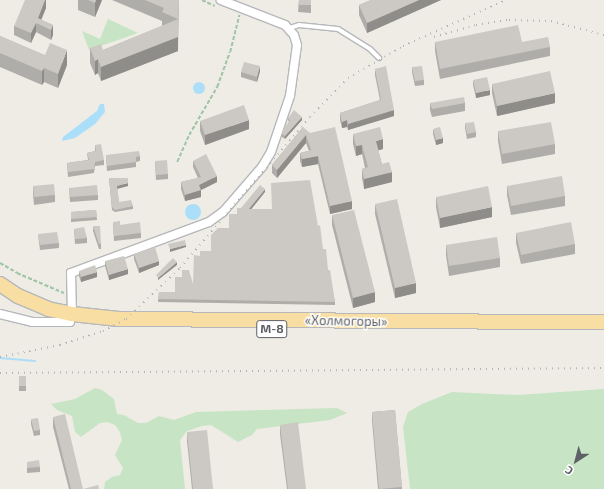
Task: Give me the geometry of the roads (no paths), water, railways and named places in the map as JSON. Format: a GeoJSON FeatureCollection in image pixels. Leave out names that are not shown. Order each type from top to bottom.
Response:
{"type":"FeatureCollection","features":[{"type":"Feature","properties":{"kind":"highway","name":"«Холмогоры»"},"geometry":{"type":"LineString","coordinates":[[0,284],[31,302],[71,318],[99,326],[604,331]]}},
{"type":"Feature","properties":{"kind":"highway","name":"«Холмогоры»"},"geometry":{"type":"LineString","coordinates":[[0,294],[41,315],[71,318],[604,322]]}},
{"type":"Feature","properties":{"kind":"street"},"geometry":{"type":"LineString","coordinates":[[0,314],[32,322],[71,318],[73,296],[71,273],[209,222],[223,212],[262,167],[271,152],[290,96],[297,45],[290,28],[221,4]]}},
{"type":"Feature","properties":{"kind":"lane"},"geometry":{"type":"LineString","coordinates":[[290,28],[299,25],[338,29],[370,48],[379,58]]}},
{"type":"Feature","properties":{"kind":"water"},"geometry":{"type":"Polygon","coordinates":[[[197,82],[201,82],[205,88],[201,94],[197,94],[193,90],[193,86],[197,82]]]}},
{"type":"Feature","properties":{"kind":"water"},"geometry":{"type":"Polygon","coordinates":[[[100,104],[104,104],[105,112],[95,124],[75,138],[62,141],[63,137],[97,111],[100,104]]]}},
{"type":"Feature","properties":{"kind":"water"},"geometry":{"type":"Polygon","coordinates":[[[193,204],[199,206],[201,212],[199,218],[193,220],[187,218],[185,212],[187,206],[193,204]]]}},
{"type":"Feature","properties":{"kind":"waterway"},"geometry":{"type":"LineString","coordinates":[[0,358],[35,361]]}},
{"type":"Feature","properties":{"kind":"railway"},"geometry":{"type":"LineString","coordinates":[[0,357],[60,345],[103,331],[126,319],[180,268],[310,117],[348,78],[403,46],[506,0]]}},
{"type":"Feature","properties":{"kind":"railway"},"geometry":{"type":"LineString","coordinates":[[434,37],[476,25],[509,20],[551,21],[604,35]]}},
{"type":"Feature","properties":{"kind":"railway"},"geometry":{"type":"LineString","coordinates":[[0,373],[604,368]]}}]}
